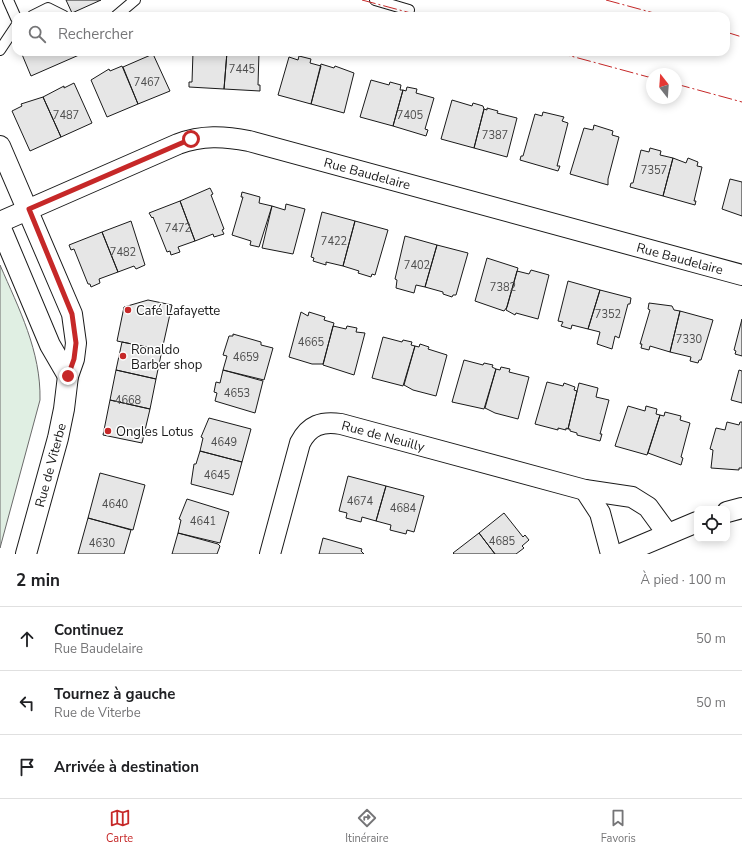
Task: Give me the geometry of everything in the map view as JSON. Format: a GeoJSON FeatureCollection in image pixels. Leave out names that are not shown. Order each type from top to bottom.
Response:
{"type":"FeatureCollection","features":[{"type":"Feature","properties":{"kind":"street","name":"Rue Baudelaire"},"geometry":{"type":"LineString","coordinates":[[0,222],[178,144],[191,139],[220,137],[248,141],[742,275]]}},
{"type":"Feature","properties":{"kind":"street","name":"Rue de Viterbe"},"geometry":{"type":"LineString","coordinates":[[0,146],[29,209],[72,314],[76,343],[74,359],[68,376],[64,409],[58,438],[26,554]]}},
{"type":"Feature","properties":{"kind":"street"},"geometry":{"type":"LineString","coordinates":[[0,226],[50,344],[68,376]]}},
{"type":"Feature","properties":{"kind":"street","name":"Rue de Neuilly"},"geometry":{"type":"LineString","coordinates":[[270,554],[300,443],[310,428],[321,424],[341,424],[584,490],[632,497],[648,507],[667,534]]}},
{"type":"Feature","properties":{"kind":"street"},"geometry":{"type":"LineString","coordinates":[[584,490],[600,513],[611,554]]}},
{"type":"Feature","properties":{"kind":"street"},"geometry":{"type":"LineString","coordinates":[[730,511],[742,508]]}},
{"type":"Feature","properties":{"kind":"street"},"geometry":{"type":"LineString","coordinates":[[621,554],[694,523]]}},
{"type":"Feature","properties":{"kind":"lane"},"geometry":{"type":"LineString","coordinates":[[8,0],[13,12]]}},
{"type":"Feature","properties":{"kind":"lane"},"geometry":{"type":"LineString","coordinates":[[120,12],[134,0]]}},
{"type":"Feature","properties":{"kind":"lane"},"geometry":{"type":"LineString","coordinates":[[375,0],[409,10]]}},
{"type":"Feature","properties":{"kind":"lane"},"geometry":{"type":"LineString","coordinates":[[37,12],[46,4],[58,12]]}},
{"type":"Feature","properties":{"kind":"lane"},"geometry":{"type":"LineString","coordinates":[[0,50],[12,32]]}},
{"type":"Feature","properties":{"kind":"green space"},"geometry":{"type":"Polygon","coordinates":[[[0,265],[28,331],[33,347],[37,364],[40,400],[0,548],[0,265]]]}},
{"type":"Feature","properties":{"kind":"building"},"geometry":{"type":"Polygon","coordinates":[[[66,0],[101,0],[74,12],[72,12],[66,0]]]}},
{"type":"Feature","properties":{"kind":"building"},"geometry":{"type":"Polygon","coordinates":[[[23,56],[77,56],[31,76],[23,56]]]}},
{"type":"Feature","properties":{"kind":"building"},"geometry":{"type":"Polygon","coordinates":[[[148,56],[154,56],[170,91],[138,104],[123,67],[148,56]]]}},
{"type":"Feature","properties":{"kind":"building"},"geometry":{"type":"Polygon","coordinates":[[[193,56],[227,56],[224,89],[189,87],[189,82],[192,82],[193,56]]]}},
{"type":"Feature","properties":{"kind":"building"},"geometry":{"type":"Polygon","coordinates":[[[227,56],[259,56],[258,85],[260,85],[260,91],[224,89],[227,56]]]}},
{"type":"Feature","properties":{"kind":"building"},"geometry":{"type":"Polygon","coordinates":[[[299,56],[311,59],[310,63],[321,66],[311,104],[278,95],[289,57],[298,60],[299,56]]]}},
{"type":"Feature","properties":{"kind":"building"},"geometry":{"type":"Polygon","coordinates":[[[321,64],[334,68],[335,66],[354,73],[344,113],[311,104],[321,64]]]}},
{"type":"Feature","properties":{"kind":"building"},"geometry":{"type":"Polygon","coordinates":[[[122,66],[138,104],[107,117],[91,80],[109,69],[110,71],[122,66]]]}},
{"type":"Feature","properties":{"kind":"building"},"geometry":{"type":"Polygon","coordinates":[[[371,80],[389,85],[390,82],[401,85],[400,90],[403,90],[393,126],[360,117],[371,80]]]}},
{"type":"Feature","properties":{"kind":"building"},"geometry":{"type":"Polygon","coordinates":[[[74,83],[92,123],[61,137],[43,97],[64,86],[64,88],[74,83]]]}},
{"type":"Feature","properties":{"kind":"building"},"geometry":{"type":"Polygon","coordinates":[[[407,87],[417,89],[416,93],[434,98],[425,129],[428,130],[426,136],[393,126],[403,90],[406,91],[407,87]]]}},
{"type":"Feature","properties":{"kind":"building"},"geometry":{"type":"Polygon","coordinates":[[[43,97],[61,137],[30,151],[12,111],[22,106],[21,104],[43,97]]]}},
{"type":"Feature","properties":{"kind":"building"},"geometry":{"type":"Polygon","coordinates":[[[452,100],[472,106],[473,103],[483,106],[484,109],[474,148],[441,139],[452,100]]]}},
{"type":"Feature","properties":{"kind":"building"},"geometry":{"type":"Polygon","coordinates":[[[487,108],[498,111],[497,113],[517,118],[507,157],[474,148],[484,109],[487,110],[487,108]]]}},
{"type":"Feature","properties":{"kind":"building"},"geometry":{"type":"Polygon","coordinates":[[[543,112],[564,117],[562,121],[568,123],[557,166],[560,166],[558,171],[520,160],[521,156],[523,156],[535,114],[542,116],[543,112]]]}},
{"type":"Feature","properties":{"kind":"building"},"geometry":{"type":"Polygon","coordinates":[[[594,125],[613,131],[612,135],[619,137],[608,179],[608,185],[570,174],[584,128],[593,130],[594,125]]]}},
{"type":"Feature","properties":{"kind":"building"},"geometry":{"type":"Polygon","coordinates":[[[650,148],[661,151],[660,155],[673,158],[663,196],[630,187],[631,183],[633,183],[641,150],[649,152],[650,148]]]}},
{"type":"Feature","properties":{"kind":"building"},"geometry":{"type":"Polygon","coordinates":[[[673,158],[686,163],[688,158],[698,162],[697,166],[702,167],[694,201],[696,201],[695,205],[663,196],[673,158]]]}},
{"type":"Feature","properties":{"kind":"building"},"geometry":{"type":"Polygon","coordinates":[[[730,179],[742,182],[742,216],[722,209],[730,179]]]}},
{"type":"Feature","properties":{"kind":"building"},"geometry":{"type":"Polygon","coordinates":[[[210,188],[213,194],[211,195],[224,229],[222,230],[224,234],[214,237],[213,234],[195,241],[180,201],[210,188]]]}},
{"type":"Feature","properties":{"kind":"building"},"geometry":{"type":"Polygon","coordinates":[[[242,192],[260,197],[259,203],[272,206],[259,247],[250,245],[251,241],[232,235],[243,197],[241,197],[242,192]]]}},
{"type":"Feature","properties":{"kind":"building"},"geometry":{"type":"Polygon","coordinates":[[[180,201],[195,241],[178,247],[180,252],[171,255],[170,251],[167,252],[153,217],[152,218],[149,213],[180,201]]]}},
{"type":"Feature","properties":{"kind":"building"},"geometry":{"type":"Polygon","coordinates":[[[286,204],[305,209],[293,254],[262,248],[272,206],[285,210],[286,204]]]}},
{"type":"Feature","properties":{"kind":"building"},"geometry":{"type":"Polygon","coordinates":[[[322,212],[355,221],[343,266],[326,262],[326,265],[313,261],[314,258],[311,257],[322,212]]]}},
{"type":"Feature","properties":{"kind":"building"},"geometry":{"type":"Polygon","coordinates":[[[131,221],[145,265],[136,269],[134,266],[118,272],[102,232],[131,221]]]}},
{"type":"Feature","properties":{"kind":"building"},"geometry":{"type":"Polygon","coordinates":[[[355,221],[388,230],[375,275],[372,274],[371,277],[343,266],[355,221]]]}},
{"type":"Feature","properties":{"kind":"building"},"geometry":{"type":"Polygon","coordinates":[[[102,232],[118,272],[99,279],[100,283],[91,287],[90,284],[88,284],[74,249],[71,250],[69,245],[102,232]]]}},
{"type":"Feature","properties":{"kind":"building"},"geometry":{"type":"Polygon","coordinates":[[[405,236],[437,245],[425,287],[416,285],[414,293],[396,288],[397,280],[395,279],[405,236]]]}},
{"type":"Feature","properties":{"kind":"building"},"geometry":{"type":"Polygon","coordinates":[[[437,245],[468,253],[456,295],[453,295],[452,297],[443,294],[443,292],[425,287],[437,245]]]}},
{"type":"Feature","properties":{"kind":"building"},"geometry":{"type":"Polygon","coordinates":[[[487,258],[518,268],[507,307],[504,311],[475,301],[487,258]]]}},
{"type":"Feature","properties":{"kind":"building"},"geometry":{"type":"Polygon","coordinates":[[[531,270],[549,275],[538,319],[516,313],[515,315],[506,310],[517,271],[529,274],[531,270]]]}},
{"type":"Feature","properties":{"kind":"building"},"geometry":{"type":"Polygon","coordinates":[[[568,281],[600,290],[588,329],[572,325],[571,329],[561,326],[563,322],[558,321],[568,281]]]}},
{"type":"Feature","properties":{"kind":"building"},"geometry":{"type":"Polygon","coordinates":[[[600,290],[631,298],[619,338],[615,336],[612,349],[597,344],[600,332],[588,329],[600,290]]]}},
{"type":"Feature","properties":{"kind":"building"},"geometry":{"type":"Polygon","coordinates":[[[148,300],[172,305],[162,350],[117,341],[124,307],[148,300]]]}},
{"type":"Feature","properties":{"kind":"building"},"geometry":{"type":"Polygon","coordinates":[[[649,303],[672,306],[674,310],[680,311],[670,352],[650,346],[649,350],[641,348],[642,344],[640,344],[650,310],[648,309],[649,303]]]}},
{"type":"Feature","properties":{"kind":"building"},"geometry":{"type":"Polygon","coordinates":[[[680,311],[713,320],[701,360],[699,360],[698,363],[690,361],[691,357],[670,352],[680,311]]]}},
{"type":"Feature","properties":{"kind":"building"},"geometry":{"type":"Polygon","coordinates":[[[301,312],[308,316],[309,312],[325,317],[324,320],[334,323],[323,364],[312,364],[289,357],[301,312]]]}},
{"type":"Feature","properties":{"kind":"building"},"geometry":{"type":"Polygon","coordinates":[[[742,319],[742,356],[735,354],[736,351],[734,350],[742,319]]]}},
{"type":"Feature","properties":{"kind":"building"},"geometry":{"type":"Polygon","coordinates":[[[333,326],[346,329],[347,326],[357,328],[356,332],[365,333],[354,375],[323,365],[333,326]]]}},
{"type":"Feature","properties":{"kind":"building"},"geometry":{"type":"Polygon","coordinates":[[[233,334],[261,342],[261,345],[273,348],[264,380],[223,370],[227,356],[223,355],[229,336],[233,336],[233,334]]]}},
{"type":"Feature","properties":{"kind":"building"},"geometry":{"type":"Polygon","coordinates":[[[383,337],[402,342],[403,340],[412,342],[411,345],[415,346],[403,386],[372,378],[383,337]]]}},
{"type":"Feature","properties":{"kind":"building"},"geometry":{"type":"Polygon","coordinates":[[[122,342],[162,350],[156,379],[116,370],[122,342]]]}},
{"type":"Feature","properties":{"kind":"building"},"geometry":{"type":"Polygon","coordinates":[[[420,344],[429,347],[428,349],[447,355],[436,396],[413,390],[404,385],[415,346],[419,347],[420,344]]]}},
{"type":"Feature","properties":{"kind":"building"},"geometry":{"type":"Polygon","coordinates":[[[464,360],[483,365],[484,363],[493,365],[492,367],[496,369],[484,409],[452,402],[464,360]]]}},
{"type":"Feature","properties":{"kind":"building"},"geometry":{"type":"Polygon","coordinates":[[[501,367],[510,369],[509,372],[529,377],[518,419],[495,413],[485,408],[496,369],[500,370],[501,367]]]}},
{"type":"Feature","properties":{"kind":"building"},"geometry":{"type":"Polygon","coordinates":[[[116,370],[156,379],[150,409],[110,400],[116,370]]]}},
{"type":"Feature","properties":{"kind":"building"},"geometry":{"type":"Polygon","coordinates":[[[223,370],[263,381],[255,413],[215,401],[217,393],[214,392],[216,382],[220,383],[223,370]]]}},
{"type":"Feature","properties":{"kind":"building"},"geometry":{"type":"Polygon","coordinates":[[[739,370],[742,371],[742,403],[731,400],[739,370]]]}},
{"type":"Feature","properties":{"kind":"building"},"geometry":{"type":"Polygon","coordinates":[[[547,382],[563,386],[564,383],[575,387],[574,390],[577,391],[568,429],[566,428],[566,430],[558,428],[558,430],[535,424],[547,382]]]}},
{"type":"Feature","properties":{"kind":"building"},"geometry":{"type":"Polygon","coordinates":[[[579,383],[598,388],[596,397],[609,400],[600,434],[602,434],[600,441],[577,435],[577,433],[568,429],[579,383]]]}},
{"type":"Feature","properties":{"kind":"building"},"geometry":{"type":"Polygon","coordinates":[[[110,400],[150,409],[142,443],[103,435],[110,400]]]}},
{"type":"Feature","properties":{"kind":"building"},"geometry":{"type":"Polygon","coordinates":[[[628,406],[645,411],[646,406],[657,409],[656,414],[660,415],[647,455],[615,446],[628,406]]]}},
{"type":"Feature","properties":{"kind":"building"},"geometry":{"type":"Polygon","coordinates":[[[665,412],[681,416],[680,420],[690,423],[681,457],[683,458],[681,465],[648,453],[660,415],[664,416],[665,412]]]}},
{"type":"Feature","properties":{"kind":"building"},"geometry":{"type":"Polygon","coordinates":[[[209,418],[251,429],[242,462],[200,451],[203,438],[201,437],[209,418]]]}},
{"type":"Feature","properties":{"kind":"building"},"geometry":{"type":"Polygon","coordinates":[[[727,422],[739,425],[740,422],[742,422],[742,468],[739,468],[739,470],[711,468],[713,450],[710,449],[716,428],[725,430],[727,422]]]}},
{"type":"Feature","properties":{"kind":"building"},"geometry":{"type":"Polygon","coordinates":[[[200,451],[242,462],[233,495],[191,484],[194,464],[196,464],[200,451]]]}},
{"type":"Feature","properties":{"kind":"building"},"geometry":{"type":"Polygon","coordinates":[[[100,473],[145,485],[133,530],[88,518],[100,473]]]}},
{"type":"Feature","properties":{"kind":"building"},"geometry":{"type":"Polygon","coordinates":[[[348,476],[386,486],[376,521],[362,517],[361,522],[346,518],[347,513],[339,511],[348,476]]]}},
{"type":"Feature","properties":{"kind":"building"},"geometry":{"type":"Polygon","coordinates":[[[386,486],[424,496],[414,532],[407,530],[406,534],[390,530],[391,525],[376,521],[386,486]]]}},
{"type":"Feature","properties":{"kind":"building"},"geometry":{"type":"Polygon","coordinates":[[[187,499],[229,512],[220,543],[178,533],[181,520],[179,519],[187,499]]]}},
{"type":"Feature","properties":{"kind":"building"},"geometry":{"type":"Polygon","coordinates":[[[504,513],[523,537],[525,535],[529,540],[522,546],[524,548],[516,554],[495,554],[479,533],[504,513]]]}},
{"type":"Feature","properties":{"kind":"building"},"geometry":{"type":"Polygon","coordinates":[[[88,518],[131,530],[124,554],[78,554],[88,518]]]}},
{"type":"Feature","properties":{"kind":"building"},"geometry":{"type":"Polygon","coordinates":[[[178,533],[218,544],[220,546],[217,554],[172,554],[178,533]]]}},
{"type":"Feature","properties":{"kind":"building"},"geometry":{"type":"Polygon","coordinates":[[[479,533],[495,554],[453,553],[479,533]]]}},
{"type":"Feature","properties":{"kind":"building"},"geometry":{"type":"Polygon","coordinates":[[[323,538],[362,549],[361,551],[364,554],[319,554],[323,538]]]}},
{"type":"Feature","properties":{"kind":"power"},"geometry":{"type":"LineString","coordinates":[[362,0],[407,12]]}},
{"type":"Feature","properties":{"kind":"power"},"geometry":{"type":"LineString","coordinates":[[606,0],[650,12]]}},
{"type":"Feature","properties":{"kind":"power"},"geometry":{"type":"LineString","coordinates":[[730,33],[742,37]]}},
{"type":"Feature","properties":{"kind":"power"},"geometry":{"type":"LineString","coordinates":[[571,56],[646,76]]}},
{"type":"Feature","properties":{"kind":"power"},"geometry":{"type":"LineString","coordinates":[[682,86],[742,102]]}},
{"type":"Feature","properties":{"kind":"place","name":"Café Lafayette"},"geometry":{"type":"Point","coordinates":[128,310]}},
{"type":"Feature","properties":{"kind":"place","name":"Ronaldo Barber shop"},"geometry":{"type":"Point","coordinates":[123,356]}},
{"type":"Feature","properties":{"kind":"place","name":"Ongles Lotus"},"geometry":{"type":"Point","coordinates":[108,431]}},
{"type":"Feature","properties":{"kind":"route"},"geometry":{"type":"LineString","coordinates":[[68,376],[74,359],[76,343],[72,314],[29,209],[191,139]]}}]}
